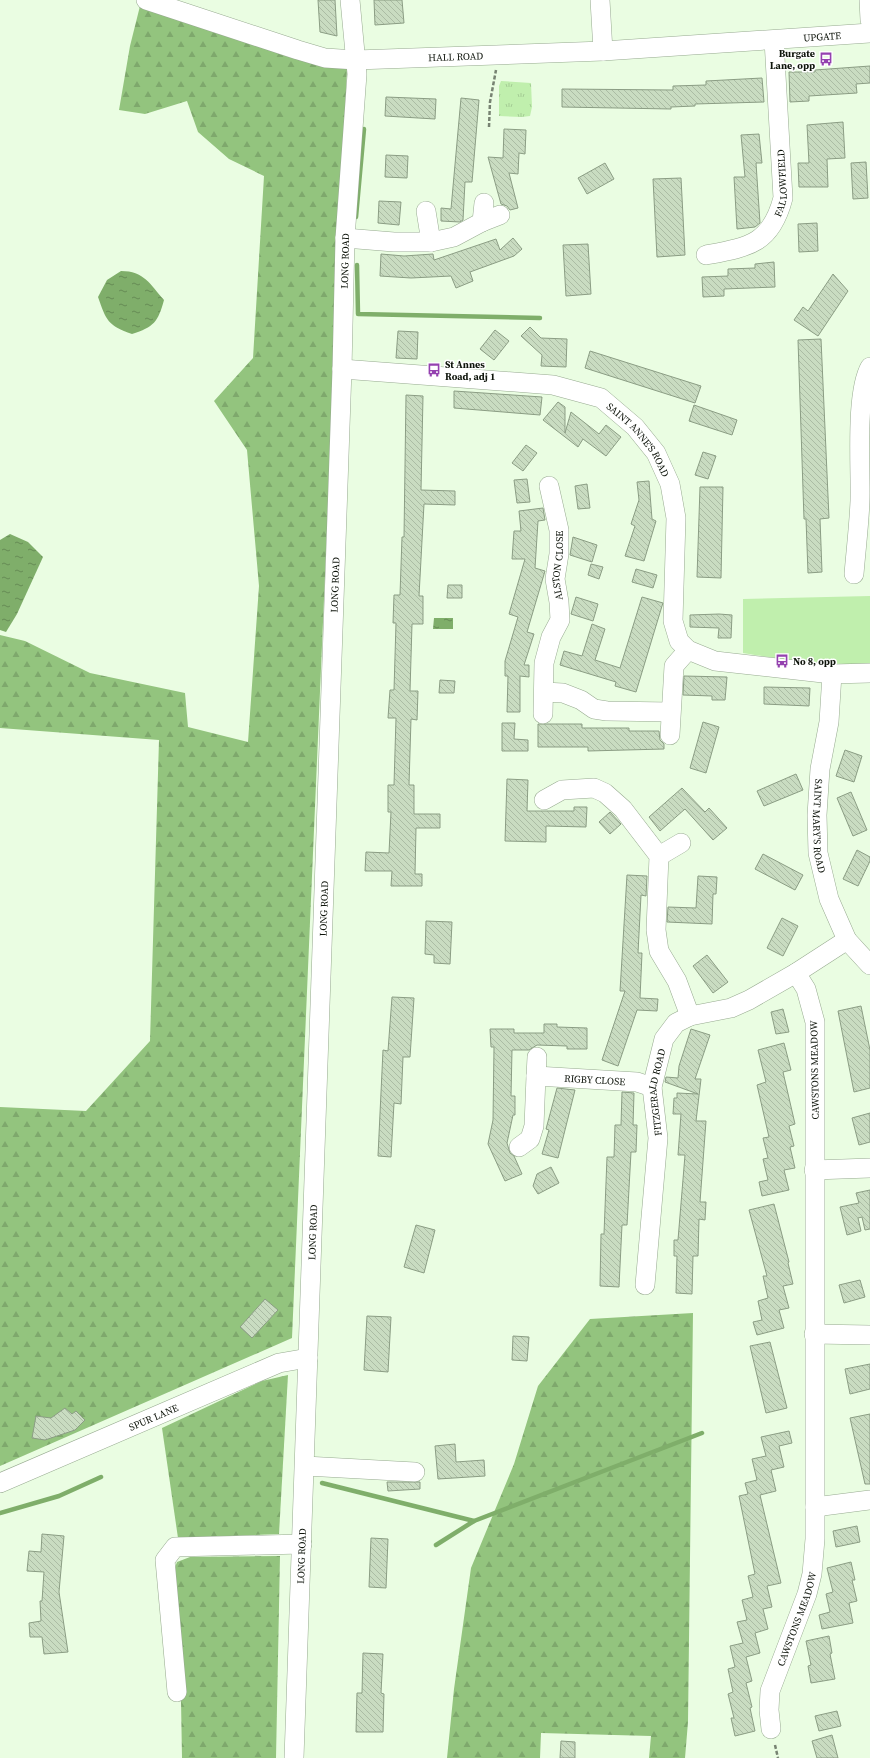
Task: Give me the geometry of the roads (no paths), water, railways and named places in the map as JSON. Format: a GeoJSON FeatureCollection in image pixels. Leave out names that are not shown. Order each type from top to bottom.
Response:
{"type":"FeatureCollection","features":[{"type":"Feature","properties":{"kind":"street","name":"HALL ROAD"},"geometry":{"type":"LineString","coordinates":[[146,0],[325,58],[356,60],[603,51],[774,40]]}},
{"type":"Feature","properties":{"kind":"street","name":"LONG ROAD"},"geometry":{"type":"LineString","coordinates":[[294,1758],[342,369],[345,238],[357,74],[350,0]]}},
{"type":"Feature","properties":{"kind":"street"},"geometry":{"type":"LineString","coordinates":[[600,0],[603,51]]}},
{"type":"Feature","properties":{"kind":"street"},"geometry":{"type":"LineString","coordinates":[[869,0],[870,20]]}},
{"type":"Feature","properties":{"kind":"street","name":"UPGATE"},"geometry":{"type":"LineString","coordinates":[[774,40],[870,33]]}},
{"type":"Feature","properties":{"kind":"street","name":"FALLOWFIELD"},"geometry":{"type":"LineString","coordinates":[[706,255],[743,248],[763,237],[774,225],[780,211],[783,198],[774,40]]}},
{"type":"Feature","properties":{"kind":"street"},"geometry":{"type":"LineString","coordinates":[[482,222],[484,203]]}},
{"type":"Feature","properties":{"kind":"street"},"geometry":{"type":"LineString","coordinates":[[426,211],[430,242]]}},
{"type":"Feature","properties":{"kind":"street"},"geometry":{"type":"LineString","coordinates":[[345,238],[394,242],[430,242],[454,237],[482,222],[500,215]]}},
{"type":"Feature","properties":{"kind":"street"},"geometry":{"type":"LineString","coordinates":[[854,574],[865,500],[862,398],[867,372],[870,367]]}},
{"type":"Feature","properties":{"kind":"street","name":"SAINT ANNE'S ROAD"},"geometry":{"type":"LineString","coordinates":[[342,369],[553,385],[601,398],[635,427],[656,453],[670,484],[676,518],[673,621],[679,641],[688,650]]}},
{"type":"Feature","properties":{"kind":"street","name":"ALSTON CLOSE"},"geometry":{"type":"LineString","coordinates":[[543,714],[544,663],[551,637],[560,620],[555,579],[559,554],[559,530],[549,486]]}},
{"type":"Feature","properties":{"kind":"street"},"geometry":{"type":"LineString","coordinates":[[670,735],[670,712],[674,666],[688,650],[715,661],[832,674],[870,673]]}},
{"type":"Feature","properties":{"kind":"street","name":"SAINT MARY'S ROAD"},"geometry":{"type":"LineString","coordinates":[[832,674],[829,722],[820,769],[817,815],[818,853],[830,899],[847,940],[870,965]]}},
{"type":"Feature","properties":{"kind":"street"},"geometry":{"type":"LineString","coordinates":[[544,692],[563,693],[581,700],[594,709],[607,712],[670,712]]}},
{"type":"Feature","properties":{"kind":"street"},"geometry":{"type":"LineString","coordinates":[[544,800],[562,790],[594,788],[605,793],[627,813],[659,856],[656,930],[659,951],[677,981],[690,1016]]}},
{"type":"Feature","properties":{"kind":"street"},"geometry":{"type":"LineString","coordinates":[[659,856],[681,843]]}},
{"type":"Feature","properties":{"kind":"street","name":"FITZGERALD ROAD"},"geometry":{"type":"LineString","coordinates":[[645,1285],[658,1138],[652,1087],[664,1039],[676,1024],[690,1016],[731,1008],[749,1000],[796,973],[847,940]]}},
{"type":"Feature","properties":{"kind":"street","name":"CAWSTONS MEADOW"},"geometry":{"type":"LineString","coordinates":[[771,1729],[769,1710],[770,1690],[807,1594],[812,1574],[815,1538],[815,1022],[806,989],[796,973]]}},
{"type":"Feature","properties":{"kind":"street"},"geometry":{"type":"LineString","coordinates":[[519,1146],[530,1139],[534,1126],[537,1057]]}},
{"type":"Feature","properties":{"kind":"street","name":"RIGBY CLOSE"},"geometry":{"type":"LineString","coordinates":[[536,1076],[637,1082],[652,1087]]}},
{"type":"Feature","properties":{"kind":"street"},"geometry":{"type":"LineString","coordinates":[[814,1170],[870,1168]]}},
{"type":"Feature","properties":{"kind":"street"},"geometry":{"type":"LineString","coordinates":[[814,1334],[870,1335]]}},
{"type":"Feature","properties":{"kind":"street","name":"SPUR LANE"},"geometry":{"type":"LineString","coordinates":[[0,1483],[279,1363],[308,1358]]}},
{"type":"Feature","properties":{"kind":"street"},"geometry":{"type":"LineString","coordinates":[[305,1466],[415,1472]]}},
{"type":"Feature","properties":{"kind":"street"},"geometry":{"type":"LineString","coordinates":[[815,1507],[870,1500]]}},
{"type":"Feature","properties":{"kind":"street"},"geometry":{"type":"LineString","coordinates":[[177,1692],[165,1560],[175,1547],[302,1544]]}},
{"type":"Feature","properties":{"kind":"water"},"geometry":{"type":"Polygon","coordinates":[[[121,271],[135,273],[141,276],[164,300],[160,314],[154,323],[145,329],[132,334],[118,328],[109,321],[103,311],[98,297],[107,280],[121,271]]]}},
{"type":"Feature","properties":{"kind":"water"},"geometry":{"type":"Polygon","coordinates":[[[10,534],[28,542],[43,557],[17,614],[6,632],[0,630],[0,540],[10,534]]]}},
{"type":"Feature","properties":{"kind":"water"},"geometry":{"type":"Polygon","coordinates":[[[434,618],[453,618],[453,629],[433,629],[434,618]]]}},
{"type":"Feature","properties":{"kind":"waterway"},"geometry":{"type":"LineString","coordinates":[[356,217],[364,129]]}},
{"type":"Feature","properties":{"kind":"waterway"},"geometry":{"type":"LineString","coordinates":[[357,265],[358,314],[540,318]]}},
{"type":"Feature","properties":{"kind":"waterway"},"geometry":{"type":"LineString","coordinates":[[436,1545],[474,1521],[702,1433]]}},
{"type":"Feature","properties":{"kind":"waterway"},"geometry":{"type":"LineString","coordinates":[[0,1513],[59,1496],[101,1477]]}},
{"type":"Feature","properties":{"kind":"waterway"},"geometry":{"type":"LineString","coordinates":[[322,1483],[474,1521]]}},
{"type":"Feature","properties":{"kind":"place","name":"Burgate Lane, opp"},"geometry":{"type":"Point","coordinates":[826,59]}},
{"type":"Feature","properties":{"kind":"place","name":"St Annes Road, adj 1"},"geometry":{"type":"Point","coordinates":[434,370]}},
{"type":"Feature","properties":{"kind":"place","name":"No 8, opp"},"geometry":{"type":"Point","coordinates":[782,661]}}]}
